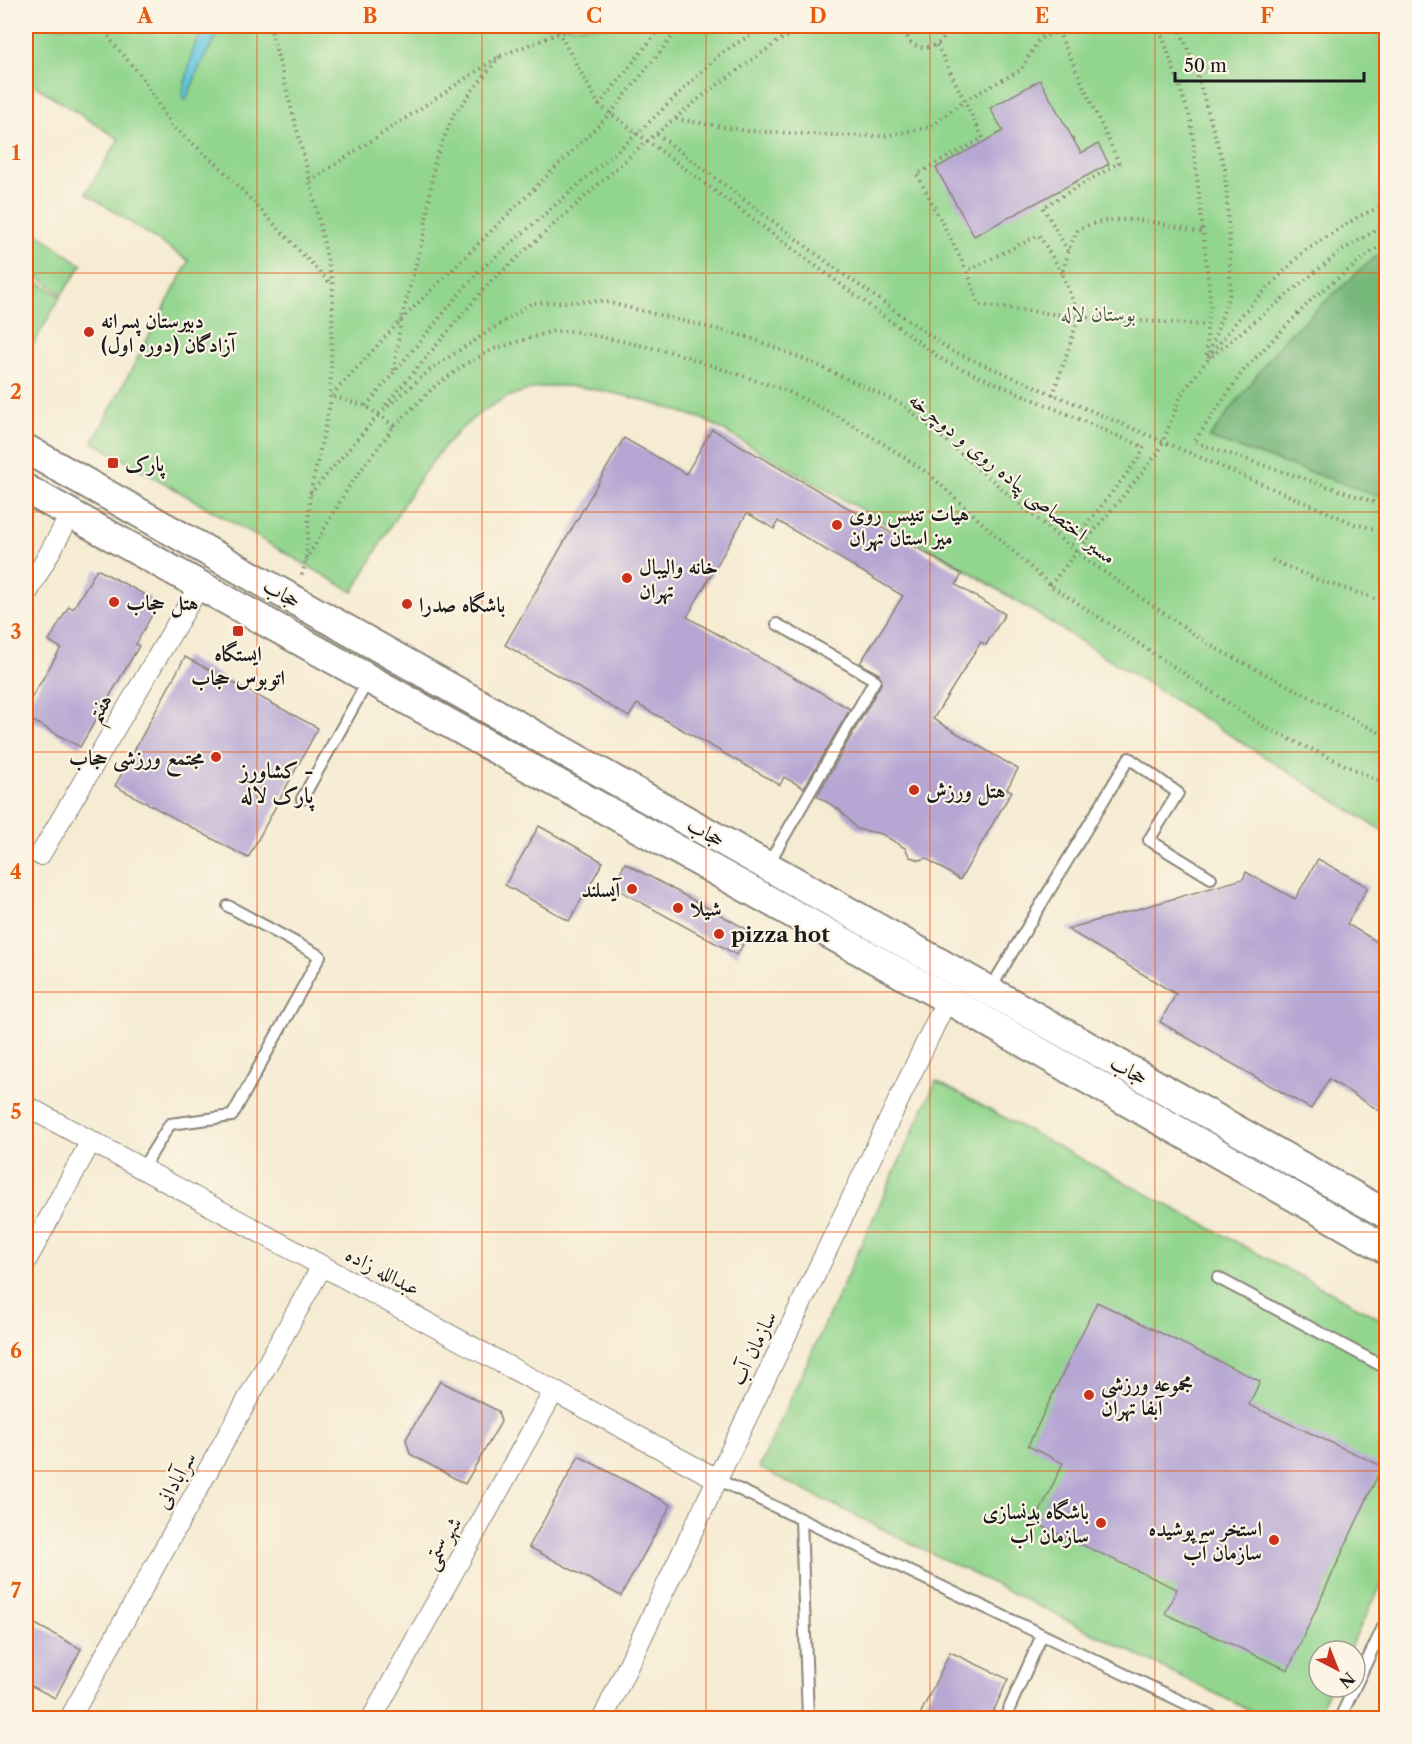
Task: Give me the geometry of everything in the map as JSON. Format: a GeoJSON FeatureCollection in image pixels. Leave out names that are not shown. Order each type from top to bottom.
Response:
{"type":"FeatureCollection","features":[{"type":"Feature","properties":{"kind":"main road","name":"حجاب"},"geometry":{"type":"LineString","coordinates":[[26,449],[766,866],[954,987],[1386,1249]]}},
{"type":"Feature","properties":{"kind":"main road","name":"حجاب"},"geometry":{"type":"LineString","coordinates":[[26,489],[370,679],[954,987],[989,991],[1386,1214]]}},
{"type":"Feature","properties":{"kind":"main road"},"geometry":{"type":"LineString","coordinates":[[267,622],[289,597]]}},
{"type":"Feature","properties":{"kind":"street"},"geometry":{"type":"LineString","coordinates":[[26,595],[71,514]]}},
{"type":"Feature","properties":{"kind":"street","name":"هفتم"},"geometry":{"type":"LineString","coordinates":[[40,855],[200,585]]}},
{"type":"Feature","properties":{"kind":"street","name":"سازمان آب"},"geometry":{"type":"LineString","coordinates":[[603,1719],[954,987]]}},
{"type":"Feature","properties":{"kind":"street","name":"عبدالله زاده"},"geometry":{"type":"LineString","coordinates":[[26,1106],[717,1479]]}},
{"type":"Feature","properties":{"kind":"street"},"geometry":{"type":"LineString","coordinates":[[26,1261],[91,1141]]}},
{"type":"Feature","properties":{"kind":"street","name":"سرآبادانی"},"geometry":{"type":"LineString","coordinates":[[70,1719],[322,1266]]}},
{"type":"Feature","properties":{"kind":"street","name":"شهرستمی"},"geometry":{"type":"LineString","coordinates":[[372,1719],[554,1390]]}},
{"type":"Feature","properties":{"kind":"lane"},"geometry":{"type":"LineString","coordinates":[[766,866],[875,680],[777,624]]}},
{"type":"Feature","properties":{"kind":"lane"},"geometry":{"type":"LineString","coordinates":[[302,800],[370,679]]}},
{"type":"Feature","properties":{"kind":"lane"},"geometry":{"type":"LineString","coordinates":[[989,991],[1129,758],[1178,793],[1149,840],[1211,878]]}},
{"type":"Feature","properties":{"kind":"lane"},"geometry":{"type":"LineString","coordinates":[[142,1168],[170,1124],[232,1116],[320,956],[228,906]]}},
{"type":"Feature","properties":{"kind":"lane"},"geometry":{"type":"LineString","coordinates":[[1218,1278],[1386,1368]]}},
{"type":"Feature","properties":{"kind":"lane"},"geometry":{"type":"LineString","coordinates":[[717,1479],[1216,1719]]}},
{"type":"Feature","properties":{"kind":"lane"},"geometry":{"type":"LineString","coordinates":[[801,1519],[808,1719]]}},
{"type":"Feature","properties":{"kind":"lane"},"geometry":{"type":"LineString","coordinates":[[1340,1719],[1386,1621]]}},
{"type":"Feature","properties":{"kind":"lane"},"geometry":{"type":"LineString","coordinates":[[1005,1719],[1042,1635]]}},
{"type":"Feature","properties":{"kind":"path"},"geometry":{"type":"LineString","coordinates":[[102,26],[113,44],[142,77],[171,125],[220,167],[333,285]]}},
{"type":"Feature","properties":{"kind":"path"},"geometry":{"type":"LineString","coordinates":[[270,26],[310,181],[333,285],[331,396],[310,494],[306,560]]}},
{"type":"Feature","properties":{"kind":"path"},"geometry":{"type":"LineString","coordinates":[[555,26],[599,105],[944,361],[1144,447],[1138,459],[1070,546]]}},
{"type":"Feature","properties":{"kind":"path"},"geometry":{"type":"LineString","coordinates":[[310,181],[500,56],[559,34],[568,30],[570,26]]}},
{"type":"Feature","properties":{"kind":"path"},"geometry":{"type":"LineString","coordinates":[[599,105],[662,26]]}},
{"type":"Feature","properties":{"kind":"path"},"geometry":{"type":"LineString","coordinates":[[331,396],[402,320],[610,114],[681,26]]}},
{"type":"Feature","properties":{"kind":"path"},"geometry":{"type":"LineString","coordinates":[[366,406],[477,273],[638,133],[719,55],[764,26]]}},
{"type":"Feature","properties":{"kind":"path"},"geometry":{"type":"LineString","coordinates":[[310,494],[488,284],[648,141],[706,93],[780,40],[813,26]]}},
{"type":"Feature","properties":{"kind":"path"},"geometry":{"type":"LineString","coordinates":[[902,26],[905,36],[916,47],[930,48],[944,40],[949,26]]}},
{"type":"Feature","properties":{"kind":"path"},"geometry":{"type":"LineString","coordinates":[[676,119],[747,131],[885,136],[930,127],[965,100],[1021,70],[1039,39],[1071,26]]}},
{"type":"Feature","properties":{"kind":"path"},"geometry":{"type":"LineString","coordinates":[[1159,26],[1191,121],[1211,306],[1207,325],[1207,360]]}},
{"type":"Feature","properties":{"kind":"path"},"geometry":{"type":"LineString","coordinates":[[1178,26],[1192,58],[1225,169],[1230,293],[1207,360]]}},
{"type":"Feature","properties":{"kind":"path"},"geometry":{"type":"LineString","coordinates":[[1058,31],[1119,163],[1043,207],[1068,252]]}},
{"type":"Feature","properties":{"kind":"path"},"geometry":{"type":"LineString","coordinates":[[938,45],[983,138],[917,174],[967,271],[979,304],[1079,316],[1207,325]]}},
{"type":"Feature","properties":{"kind":"path"},"geometry":{"type":"LineString","coordinates":[[394,372],[402,320],[424,234],[435,160],[454,114],[500,56]]}},
{"type":"Feature","properties":{"kind":"path"},"geometry":{"type":"LineString","coordinates":[[657,134],[839,271],[952,351],[1354,524],[1386,532]]}},
{"type":"Feature","properties":{"kind":"path"},"geometry":{"type":"LineString","coordinates":[[1050,585],[1159,452],[1180,395],[1242,315],[1304,250],[1358,217],[1386,204]]}},
{"type":"Feature","properties":{"kind":"path"},"geometry":{"type":"LineString","coordinates":[[1062,273],[1078,229],[1098,220],[1138,220],[1203,232]]}},
{"type":"Feature","properties":{"kind":"path"},"geometry":{"type":"LineString","coordinates":[[1207,360],[1341,251],[1386,224]]}},
{"type":"Feature","properties":{"kind":"path"},"geometry":{"type":"LineString","coordinates":[[967,271],[1039,235],[1062,273],[1079,316],[1053,395]]}},
{"type":"Feature","properties":{"kind":"path"},"geometry":{"type":"LineString","coordinates":[[1386,241],[1315,296],[1243,370],[1194,442],[1386,506]]}},
{"type":"Feature","properties":{"kind":"path","name":"مسیر اختصاصی پیاده روی و دوچرخه"},"geometry":{"type":"LineString","coordinates":[[379,414],[431,369],[532,303],[602,301],[748,337],[806,360],[903,405],[1077,553],[1210,646],[1386,736]]}},
{"type":"Feature","properties":{"kind":"path"},"geometry":{"type":"LineString","coordinates":[[289,597],[306,560],[348,488],[394,426],[436,385],[469,362],[524,338],[553,331],[573,331],[672,352],[787,391],[834,414],[929,474],[1050,585],[1268,729],[1386,784]]}},
{"type":"Feature","properties":{"kind":"path"},"geometry":{"type":"LineString","coordinates":[[331,396],[366,406],[394,426]]}},
{"type":"Feature","properties":{"kind":"path"},"geometry":{"type":"LineString","coordinates":[[1272,560],[1318,580],[1386,602]]}},
{"type":"Feature","properties":{"kind":"green space","name":"بوستان لاله"},"geometry":{"type":"Polygon","coordinates":[[[26,26],[1386,26],[1386,833],[970,572],[703,419],[657,404],[578,387],[536,388],[500,401],[468,423],[440,452],[415,486],[353,592],[93,442],[189,261],[86,193],[119,139],[26,80],[26,26]]]}},
{"type":"Feature","properties":{"kind":"green space"},"geometry":{"type":"Polygon","coordinates":[[[26,225],[82,265],[62,294],[26,268],[26,225]]]}},
{"type":"Feature","properties":{"kind":"green space"},"geometry":{"type":"Polygon","coordinates":[[[1386,252],[1386,498],[1209,438],[1285,338],[1374,258],[1386,252]]]}},
{"type":"Feature","properties":{"kind":"green space"},"geometry":{"type":"Polygon","coordinates":[[[26,275],[61,296],[26,357],[26,275]]]}},
{"type":"Feature","properties":{"kind":"green space","name":"مجموعه ورزشی آبفا تهران"},"geometry":{"type":"Polygon","coordinates":[[[936,1081],[1386,1322],[1386,1576],[1354,1639],[1307,1639],[1307,1699],[1324,1699],[1314,1718],[1265,1718],[759,1468],[936,1081]]]}},
{"type":"Feature","properties":{"kind":"water"},"geometry":{"type":"Polygon","coordinates":[[[203,26],[223,26],[201,63],[186,100],[182,97],[193,50],[203,26]]]}},
{"type":"Feature","properties":{"kind":"building"},"geometry":{"type":"Polygon","coordinates":[[[1040,80],[1081,153],[1098,144],[1109,164],[974,236],[936,168],[1003,131],[990,108],[1040,80]]]}},
{"type":"Feature","properties":{"kind":"building"},"geometry":{"type":"Polygon","coordinates":[[[712,429],[962,574],[956,585],[1005,614],[986,645],[981,642],[933,719],[1018,769],[1007,789],[1012,791],[960,880],[926,858],[920,860],[910,857],[905,848],[882,834],[857,829],[840,810],[817,796],[881,684],[879,674],[860,663],[903,596],[778,521],[774,529],[747,513],[687,617],[850,709],[804,788],[784,777],[780,785],[637,704],[629,717],[505,645],[624,438],[686,474],[712,429]]]}},
{"type":"Feature","properties":{"kind":"building"},"geometry":{"type":"Polygon","coordinates":[[[97,569],[149,597],[153,613],[136,644],[139,646],[80,747],[26,717],[26,707],[61,648],[49,641],[69,606],[73,609],[97,569]]]}},
{"type":"Feature","properties":{"kind":"building","name":"مجتمع ورزشی حجاب"},"geometry":{"type":"Polygon","coordinates":[[[185,657],[318,728],[248,858],[115,786],[185,657]]]}},
{"type":"Feature","properties":{"kind":"building"},"geometry":{"type":"Polygon","coordinates":[[[539,826],[603,862],[569,921],[505,885],[539,826]]]}},
{"type":"Feature","properties":{"kind":"building"},"geometry":{"type":"Polygon","coordinates":[[[1318,859],[1368,887],[1347,924],[1386,947],[1386,1115],[1329,1079],[1311,1109],[1160,1022],[1176,994],[1067,929],[1243,879],[1246,872],[1295,899],[1318,859]]]}},
{"type":"Feature","properties":{"kind":"building"},"geometry":{"type":"Polygon","coordinates":[[[625,863],[750,931],[737,955],[613,887],[625,863]]]}},
{"type":"Feature","properties":{"kind":"building"},"geometry":{"type":"Polygon","coordinates":[[[1097,1302],[1260,1381],[1249,1405],[1382,1466],[1288,1670],[1165,1614],[1177,1589],[1035,1523],[1063,1463],[1028,1446],[1097,1302]]]}},
{"type":"Feature","properties":{"kind":"building"},"geometry":{"type":"Polygon","coordinates":[[[440,1381],[498,1411],[501,1422],[465,1484],[410,1454],[406,1439],[440,1381]]]}},
{"type":"Feature","properties":{"kind":"building"},"geometry":{"type":"Polygon","coordinates":[[[579,1456],[671,1505],[621,1596],[529,1547],[579,1456]]]}},
{"type":"Feature","properties":{"kind":"building"},"geometry":{"type":"Polygon","coordinates":[[[26,1619],[81,1649],[55,1698],[26,1683],[26,1619]]]}},
{"type":"Feature","properties":{"kind":"building"},"geometry":{"type":"Polygon","coordinates":[[[950,1652],[1008,1679],[990,1719],[918,1719],[950,1652]]]}},
{"type":"Feature","properties":{"kind":"place","name":"دبيرستان پسرانه آزادگان (دوره اول)"},"geometry":{"type":"Point","coordinates":[89,332]}},
{"type":"Feature","properties":{"kind":"place","name":"پارک"},"geometry":{"type":"Point","coordinates":[113,463]}},
{"type":"Feature","properties":{"kind":"place","name":"هیات تنیس روی میز استان تهران"},"geometry":{"type":"Point","coordinates":[837,525]}},
{"type":"Feature","properties":{"kind":"place","name":"خانه والیبال تهران"},"geometry":{"type":"Point","coordinates":[627,578]}},
{"type":"Feature","properties":{"kind":"place","name":"هتل حجاب"},"geometry":{"type":"Point","coordinates":[114,602]}},
{"type":"Feature","properties":{"kind":"place","name":"باشگاه صدرا"},"geometry":{"type":"Point","coordinates":[407,604]}},
{"type":"Feature","properties":{"kind":"place","name":"ایستگاه اتوبوس حجاب"},"geometry":{"type":"Point","coordinates":[238,631]}},
{"type":"Feature","properties":{"kind":"place","name":"مجتمع ورزشی حجاب"},"geometry":{"type":"Point","coordinates":[216,757]}},
{"type":"Feature","properties":{"kind":"place","name":"هتل ورزش"},"geometry":{"type":"Point","coordinates":[914,790]}},
{"type":"Feature","properties":{"kind":"place","name":"آیسلند"},"geometry":{"type":"Point","coordinates":[632,889]}},
{"type":"Feature","properties":{"kind":"place","name":"شیلا"},"geometry":{"type":"Point","coordinates":[678,908]}},
{"type":"Feature","properties":{"kind":"place","name":"pizza hot"},"geometry":{"type":"Point","coordinates":[719,934]}},
{"type":"Feature","properties":{"kind":"place","name":"مجموعه ورزشی آبفا تهران"},"geometry":{"type":"Point","coordinates":[1089,1395]}},
{"type":"Feature","properties":{"kind":"place","name":"باشگاه بدنسازی سازمان آب"},"geometry":{"type":"Point","coordinates":[1101,1523]}},
{"type":"Feature","properties":{"kind":"place","name":"استخر سرپوشیده سازمان آب"},"geometry":{"type":"Point","coordinates":[1274,1540]}},
{"type":"Feature","properties":{"kind":"district","name":"کشاورز - پارک لاله"},"geometry":{"type":"Point","coordinates":[277,782]}}]}
